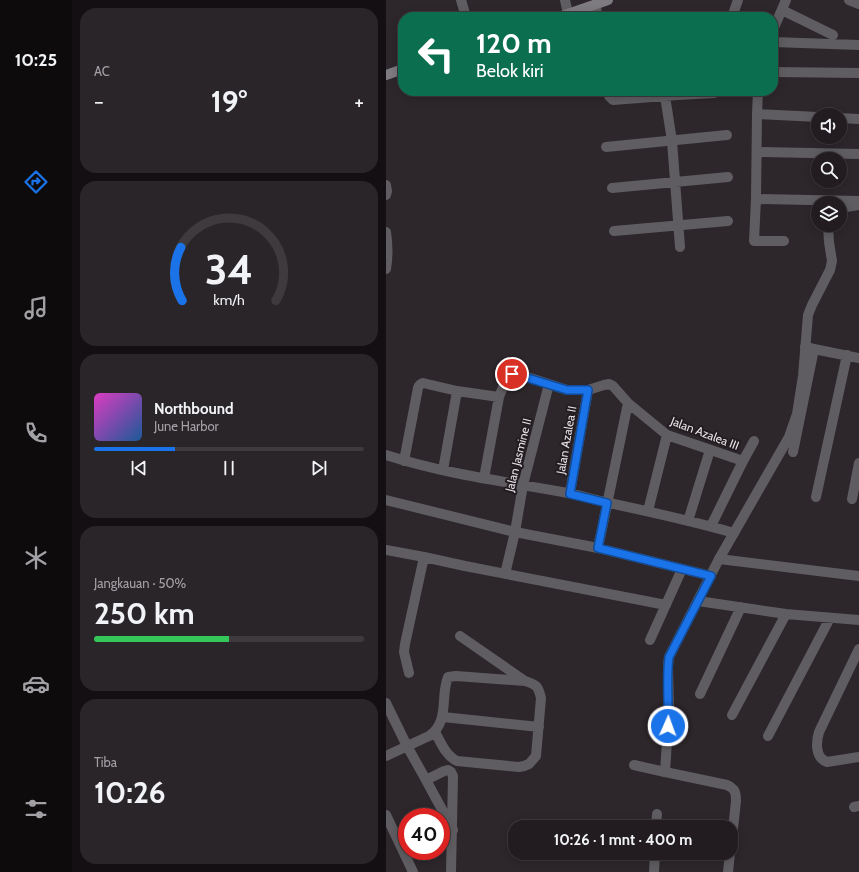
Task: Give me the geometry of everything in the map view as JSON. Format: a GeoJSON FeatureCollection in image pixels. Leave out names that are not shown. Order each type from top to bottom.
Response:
{"type":"FeatureCollection","features":[{"type":"Feature","properties":{"kind":"main road"},"geometry":{"type":"LineString","coordinates":[[575,12],[608,0]]}},
{"type":"Feature","properties":{"kind":"main road"},"geometry":{"type":"LineString","coordinates":[[386,75],[398,71]]}},
{"type":"Feature","properties":{"kind":"street"},"geometry":{"type":"LineString","coordinates":[[461,0],[465,12]]}},
{"type":"Feature","properties":{"kind":"street"},"geometry":{"type":"LineString","coordinates":[[564,12],[565,0]]}},
{"type":"Feature","properties":{"kind":"street"},"geometry":{"type":"LineString","coordinates":[[734,12],[738,0]]}},
{"type":"Feature","properties":{"kind":"street"},"geometry":{"type":"LineString","coordinates":[[778,19],[786,0]]}},
{"type":"Feature","properties":{"kind":"street"},"geometry":{"type":"LineString","coordinates":[[849,0],[859,4]]}},
{"type":"Feature","properties":{"kind":"street"},"geometry":{"type":"LineString","coordinates":[[596,5],[597,12]]}},
{"type":"Feature","properties":{"kind":"street"},"geometry":{"type":"LineString","coordinates":[[782,10],[833,35]]}},
{"type":"Feature","properties":{"kind":"street"},"geometry":{"type":"LineString","coordinates":[[778,42],[859,45]]}},
{"type":"Feature","properties":{"kind":"street"},"geometry":{"type":"LineString","coordinates":[[778,72],[859,73]]}},
{"type":"Feature","properties":{"kind":"street"},"geometry":{"type":"LineString","coordinates":[[609,96],[613,100],[666,96],[672,141],[680,247]]}},
{"type":"Feature","properties":{"kind":"street"},"geometry":{"type":"LineString","coordinates":[[758,96],[754,241],[784,241]]}},
{"type":"Feature","properties":{"kind":"street"},"geometry":{"type":"LineString","coordinates":[[756,114],[811,117]]}},
{"type":"Feature","properties":{"kind":"street"},"geometry":{"type":"LineString","coordinates":[[847,118],[859,119]]}},
{"type":"Feature","properties":{"kind":"street"},"geometry":{"type":"LineString","coordinates":[[606,147],[727,135]]}},
{"type":"Feature","properties":{"kind":"street"},"geometry":{"type":"LineString","coordinates":[[757,152],[859,154]]}},
{"type":"Feature","properties":{"kind":"street"},"geometry":{"type":"LineString","coordinates":[[612,188],[728,177]]}},
{"type":"Feature","properties":{"kind":"street"},"geometry":{"type":"LineString","coordinates":[[386,185],[386,195]]}},
{"type":"Feature","properties":{"kind":"street"},"geometry":{"type":"LineString","coordinates":[[756,199],[859,201]]}},
{"type":"Feature","properties":{"kind":"street"},"geometry":{"type":"LineString","coordinates":[[847,207],[859,205]]}},
{"type":"Feature","properties":{"kind":"street"},"geometry":{"type":"LineString","coordinates":[[614,231],[728,221]]}},
{"type":"Feature","properties":{"kind":"street"},"geometry":{"type":"LineString","coordinates":[[386,232],[388,242],[386,269]]}},
{"type":"Feature","properties":{"kind":"street"},"geometry":{"type":"LineString","coordinates":[[793,452],[810,348],[808,315],[831,265],[828,232]]}},
{"type":"Feature","properties":{"kind":"street"},"geometry":{"type":"LineString","coordinates":[[810,348],[859,358]]}},
{"type":"Feature","properties":{"kind":"street"},"geometry":{"type":"LineString","coordinates":[[665,772],[669,657],[719,559],[789,437],[797,414],[803,376],[810,348]]}},
{"type":"Feature","properties":{"kind":"street"},"geometry":{"type":"LineString","coordinates":[[816,497],[847,355]]}},
{"type":"Feature","properties":{"kind":"street","name":"Jalan Azalea III"},"geometry":{"type":"LineString","coordinates":[[499,397],[507,376],[512,374],[567,390],[588,390],[604,385],[612,385],[628,403],[667,435],[743,460]]}},
{"type":"Feature","properties":{"kind":"street"},"geometry":{"type":"LineString","coordinates":[[404,461],[419,385],[423,383],[457,391],[499,397],[484,478]]}},
{"type":"Feature","properties":{"kind":"street","name":"Jalan Jasmine II"},"geometry":{"type":"LineString","coordinates":[[505,574],[515,532],[523,485],[549,384]]}},
{"type":"Feature","properties":{"kind":"street","name":"Jalan Azalea II"},"geometry":{"type":"LineString","coordinates":[[570,494],[588,390]]}},
{"type":"Feature","properties":{"kind":"street"},"geometry":{"type":"LineString","coordinates":[[443,470],[457,391]]}},
{"type":"Feature","properties":{"kind":"street"},"geometry":{"type":"LineString","coordinates":[[598,548],[628,403]]}},
{"type":"Feature","properties":{"kind":"street"},"geometry":{"type":"LineString","coordinates":[[648,511],[667,435]]}},
{"type":"Feature","properties":{"kind":"street"},"geometry":{"type":"LineString","coordinates":[[711,526],[743,460],[754,441]]}},
{"type":"Feature","properties":{"kind":"street"},"geometry":{"type":"LineString","coordinates":[[688,521],[710,450]]}},
{"type":"Feature","properties":{"kind":"street"},"geometry":{"type":"LineString","coordinates":[[386,455],[404,461],[443,470],[570,494],[648,511],[734,533]]}},
{"type":"Feature","properties":{"kind":"street"},"geometry":{"type":"LineString","coordinates":[[852,499],[859,463]]}},
{"type":"Feature","properties":{"kind":"street"},"geometry":{"type":"LineString","coordinates":[[386,500],[515,532],[598,548],[711,576]]}},
{"type":"Feature","properties":{"kind":"street"},"geometry":{"type":"LineString","coordinates":[[386,550],[666,605]]}},
{"type":"Feature","properties":{"kind":"street"},"geometry":{"type":"LineString","coordinates":[[409,673],[404,652],[405,644],[424,557]]}},
{"type":"Feature","properties":{"kind":"street"},"geometry":{"type":"LineString","coordinates":[[719,559],[859,576]]}},
{"type":"Feature","properties":{"kind":"street"},"geometry":{"type":"LineString","coordinates":[[650,640],[682,569]]}},
{"type":"Feature","properties":{"kind":"street"},"geometry":{"type":"LineString","coordinates":[[698,601],[786,614],[859,620]]}},
{"type":"Feature","properties":{"kind":"street"},"geometry":{"type":"LineString","coordinates":[[700,694],[741,607]]}},
{"type":"Feature","properties":{"kind":"street"},"geometry":{"type":"LineString","coordinates":[[732,715],[786,614]]}},
{"type":"Feature","properties":{"kind":"street"},"geometry":{"type":"LineString","coordinates":[[768,736],[830,618]]}},
{"type":"Feature","properties":{"kind":"street"},"geometry":{"type":"LineString","coordinates":[[460,636],[525,682]]}},
{"type":"Feature","properties":{"kind":"street"},"geometry":{"type":"LineString","coordinates":[[859,649],[819,732],[817,744],[820,757],[827,762],[859,757]]}},
{"type":"Feature","properties":{"kind":"street"},"geometry":{"type":"LineString","coordinates":[[386,756],[435,732],[442,717],[445,687],[448,677],[456,676],[525,682],[538,687],[541,698],[536,756],[529,764],[519,767],[457,761],[448,755],[435,732]]}},
{"type":"Feature","properties":{"kind":"street"},"geometry":{"type":"LineString","coordinates":[[386,703],[407,746],[453,830]]}},
{"type":"Feature","properties":{"kind":"street"},"geometry":{"type":"LineString","coordinates":[[442,717],[539,727]]}},
{"type":"Feature","properties":{"kind":"street"},"geometry":{"type":"LineString","coordinates":[[634,766],[732,787],[735,791],[736,800],[734,820]]}},
{"type":"Feature","properties":{"kind":"street"},"geometry":{"type":"LineString","coordinates":[[426,780],[446,770],[453,773],[451,872]]}},
{"type":"Feature","properties":{"kind":"street"},"geometry":{"type":"LineString","coordinates":[[657,814],[657,820]]}},
{"type":"Feature","properties":{"kind":"street"},"geometry":{"type":"LineString","coordinates":[[386,815],[413,872]]}},
{"type":"Feature","properties":{"kind":"street"},"geometry":{"type":"LineString","coordinates":[[654,872],[655,860]]}},
{"type":"Feature","properties":{"kind":"street"},"geometry":{"type":"LineString","coordinates":[[728,872],[729,860]]}},
{"type":"Feature","properties":{"kind":"route"},"geometry":{"type":"LineString","coordinates":[[512,374],[567,390],[588,390],[570,494],[607,503],[598,548],[711,576],[669,657],[668,726]]}}]}
